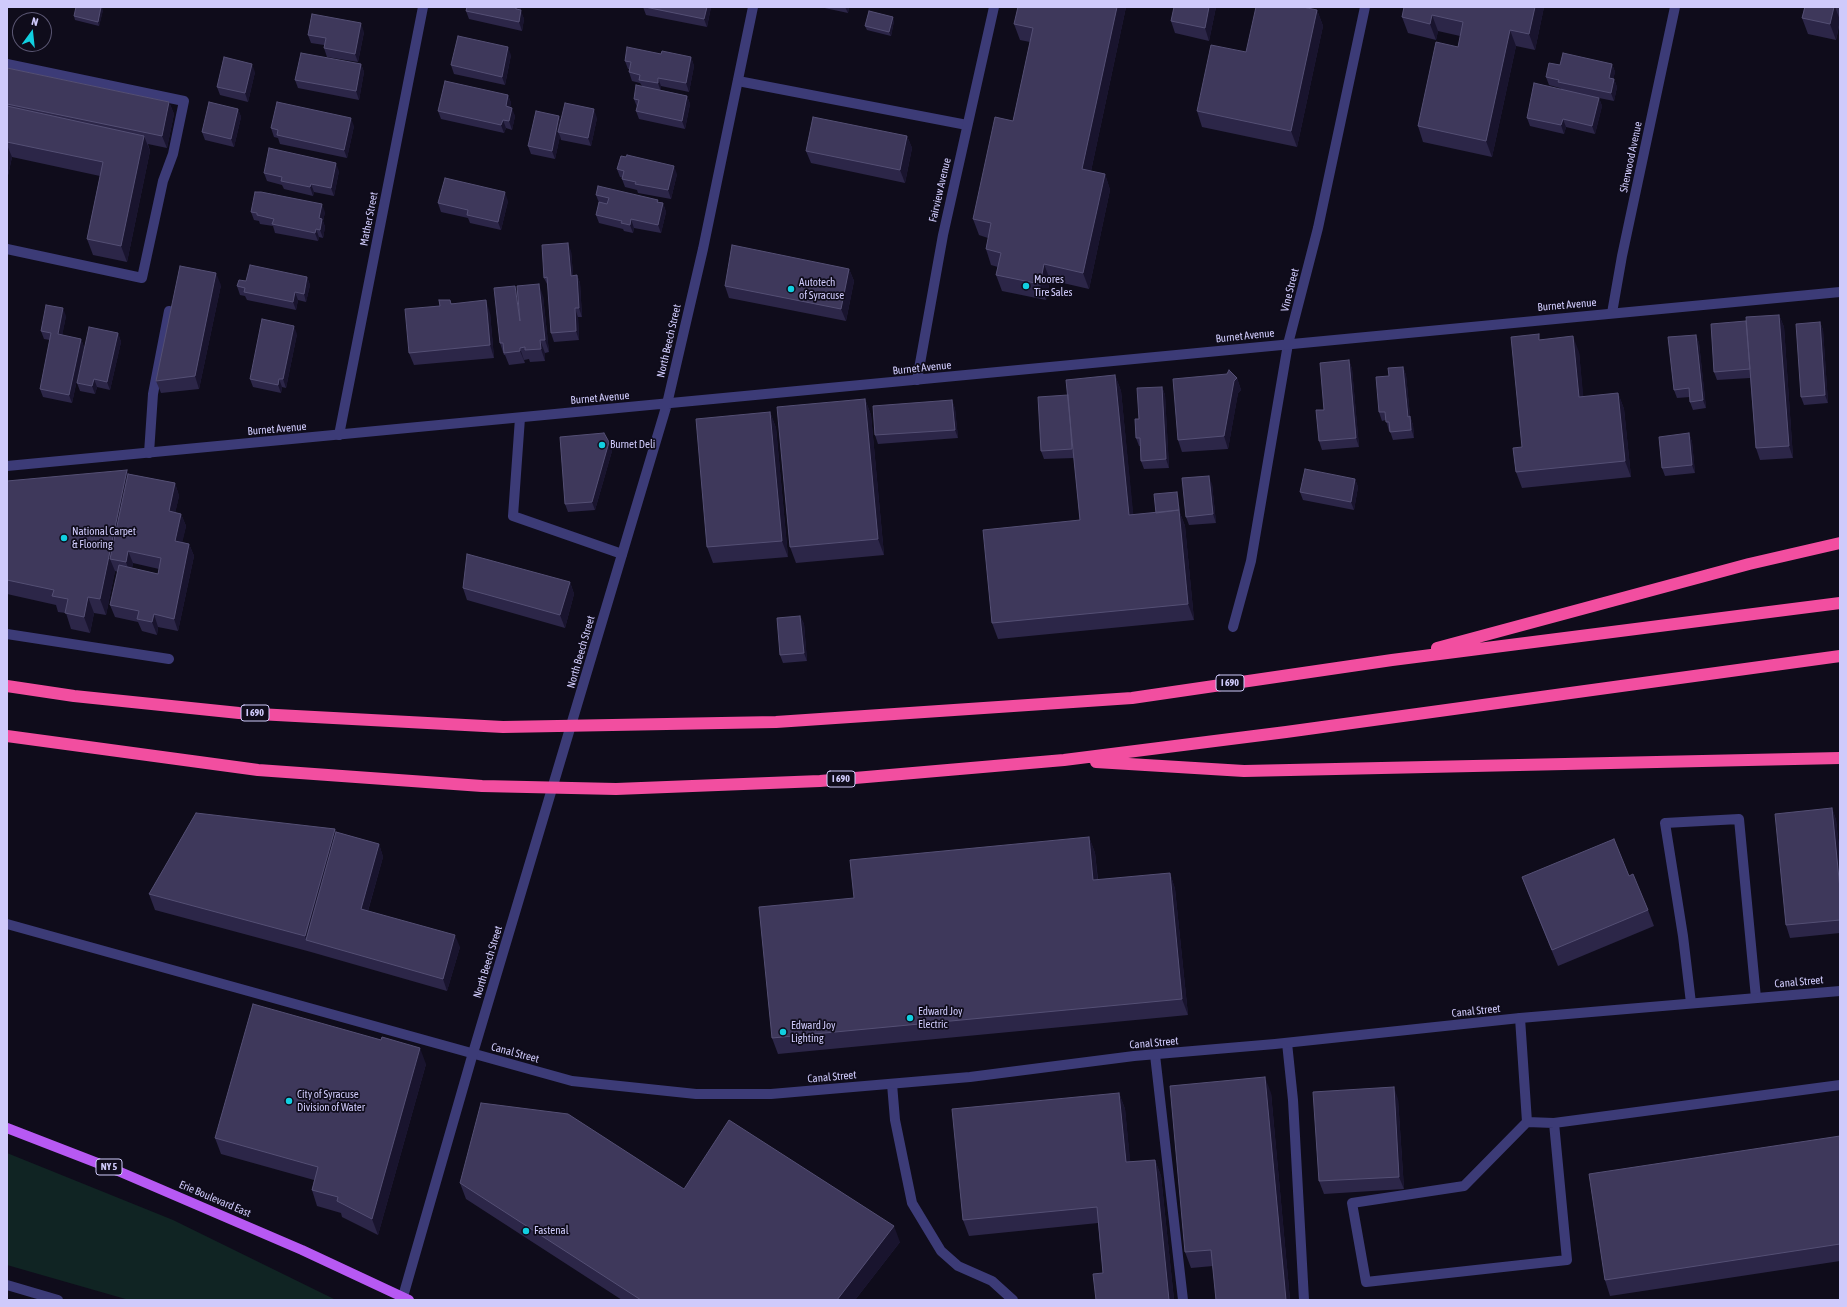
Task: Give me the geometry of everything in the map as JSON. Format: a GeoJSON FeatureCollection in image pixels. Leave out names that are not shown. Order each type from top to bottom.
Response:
{"type":"FeatureCollection","features":[{"type":"Feature","properties":{"kind":"highway"},"geometry":{"type":"LineString","coordinates":[[1392,660],[1749,564],[1840,543]]}},
{"type":"Feature","properties":{"kind":"highway","name":"I 690"},"geometry":{"type":"LineString","coordinates":[[7,686],[74,696],[239,713],[503,726],[776,722],[1132,698],[1392,660],[1840,603]]}},
{"type":"Feature","properties":{"kind":"highway","name":"I 690"},"geometry":{"type":"LineString","coordinates":[[7,736],[258,770],[482,786],[616,789],[820,781],[1064,760],[1286,732],[1840,656]]}},
{"type":"Feature","properties":{"kind":"highway"},"geometry":{"type":"LineString","coordinates":[[1064,760],[1244,771],[1840,758]]}},
{"type":"Feature","properties":{"kind":"main road","name":"Erie Boulevard East"},"geometry":{"type":"LineString","coordinates":[[7,1128],[118,1171],[302,1250],[405,1299]]}},
{"type":"Feature","properties":{"kind":"street","name":"Mather Street"},"geometry":{"type":"LineString","coordinates":[[339,435],[423,7]]}},
{"type":"Feature","properties":{"kind":"street","name":"North Beech Street"},"geometry":{"type":"LineString","coordinates":[[405,1299],[473,1054],[667,404],[703,249],[753,7]]}},
{"type":"Feature","properties":{"kind":"street","name":"Fairview Avenue"},"geometry":{"type":"LineString","coordinates":[[917,380],[943,235],[994,7]]}},
{"type":"Feature","properties":{"kind":"street","name":"Vine Street"},"geometry":{"type":"LineString","coordinates":[[1233,627],[1251,561],[1288,344],[1318,228],[1365,7]]}},
{"type":"Feature","properties":{"kind":"street","name":"Sherwood Avenue"},"geometry":{"type":"LineString","coordinates":[[1612,313],[1622,256],[1675,7]]}},
{"type":"Feature","properties":{"kind":"street"},"geometry":{"type":"LineString","coordinates":[[7,64],[184,101],[173,154],[163,181],[142,278],[7,249]]}},
{"type":"Feature","properties":{"kind":"street"},"geometry":{"type":"LineString","coordinates":[[738,81],[967,125]]}},
{"type":"Feature","properties":{"kind":"street","name":"Burnet Avenue"},"geometry":{"type":"LineString","coordinates":[[7,466],[1840,292]]}},
{"type":"Feature","properties":{"kind":"street"},"geometry":{"type":"LineString","coordinates":[[150,453],[153,394],[169,311]]}},
{"type":"Feature","properties":{"kind":"street"},"geometry":{"type":"LineString","coordinates":[[520,418],[512,516],[622,554]]}},
{"type":"Feature","properties":{"kind":"street"},"geometry":{"type":"LineString","coordinates":[[7,634],[169,659]]}},
{"type":"Feature","properties":{"kind":"street"},"geometry":{"type":"LineString","coordinates":[[1691,1003],[1683,936],[1665,823],[1739,819],[1756,998]]}},
{"type":"Feature","properties":{"kind":"street","name":"Canal Street"},"geometry":{"type":"LineString","coordinates":[[7,924],[473,1054],[572,1080],[696,1094],[771,1094],[970,1077],[1155,1055],[1287,1043],[1520,1018],[1840,991]]}},
{"type":"Feature","properties":{"kind":"street"},"geometry":{"type":"LineString","coordinates":[[1520,1018],[1527,1122]]}},
{"type":"Feature","properties":{"kind":"street"},"geometry":{"type":"LineString","coordinates":[[1287,1043],[1292,1100],[1304,1300]]}},
{"type":"Feature","properties":{"kind":"street"},"geometry":{"type":"LineString","coordinates":[[1155,1055],[1183,1300]]}},
{"type":"Feature","properties":{"kind":"street"},"geometry":{"type":"LineString","coordinates":[[892,1084],[895,1120],[912,1204],[941,1251],[958,1266],[992,1281],[1013,1300]]}},
{"type":"Feature","properties":{"kind":"street"},"geometry":{"type":"LineString","coordinates":[[1554,1123],[1567,1260],[1366,1282],[1352,1203],[1464,1186],[1527,1122],[1554,1123],[1840,1085]]}},
{"type":"Feature","properties":{"kind":"street"},"geometry":{"type":"LineString","coordinates":[[7,1285],[58,1300]]}},
{"type":"Feature","properties":{"kind":"green space"},"geometry":{"type":"Polygon","coordinates":[[[7,1153],[173,1220],[336,1300],[129,1300],[7,1265],[7,1153]]]}},
{"type":"Feature","properties":{"kind":"building"},"geometry":{"type":"Polygon","coordinates":[[[76,7],[101,7],[98,22],[74,16],[76,7]]]}},
{"type":"Feature","properties":{"kind":"building"},"geometry":{"type":"Polygon","coordinates":[[[467,7],[516,7],[516,9],[521,10],[519,22],[466,11],[467,7]]]}},
{"type":"Feature","properties":{"kind":"building"},"geometry":{"type":"Polygon","coordinates":[[[645,7],[707,7],[704,19],[645,7]]]}},
{"type":"Feature","properties":{"kind":"building"},"geometry":{"type":"Polygon","coordinates":[[[1018,7],[1117,7],[1082,169],[1105,174],[1083,273],[1044,264],[1040,284],[996,275],[1001,253],[986,249],[991,223],[973,219],[995,117],[1013,121],[1033,28],[1014,24],[1018,7]]]}},
{"type":"Feature","properties":{"kind":"building"},"geometry":{"type":"Polygon","coordinates":[[[1174,7],[1209,7],[1205,28],[1171,21],[1174,7]]]}},
{"type":"Feature","properties":{"kind":"building"},"geometry":{"type":"Polygon","coordinates":[[[1256,7],[1303,7],[1317,10],[1291,131],[1197,111],[1211,45],[1246,52],[1256,7]]]}},
{"type":"Feature","properties":{"kind":"building"},"geometry":{"type":"Polygon","coordinates":[[[1404,7],[1535,7],[1529,34],[1510,30],[1486,141],[1418,126],[1436,42],[1458,47],[1463,22],[1432,15],[1430,24],[1402,17],[1404,7]]]}},
{"type":"Feature","properties":{"kind":"building"},"geometry":{"type":"Polygon","coordinates":[[[1805,7],[1834,7],[1830,24],[1802,18],[1805,7]]]}},
{"type":"Feature","properties":{"kind":"building"},"geometry":{"type":"Polygon","coordinates":[[[869,11],[893,17],[889,32],[865,26],[869,11]]]}},
{"type":"Feature","properties":{"kind":"building"},"geometry":{"type":"Polygon","coordinates":[[[312,14],[361,23],[355,54],[324,48],[326,38],[308,35],[312,14]]]}},
{"type":"Feature","properties":{"kind":"building"},"geometry":{"type":"Polygon","coordinates":[[[458,36],[508,47],[502,77],[451,65],[458,36]]]}},
{"type":"Feature","properties":{"kind":"building"},"geometry":{"type":"Polygon","coordinates":[[[627,47],[661,54],[662,51],[691,57],[686,83],[658,78],[658,83],[639,80],[640,75],[629,72],[631,62],[625,61],[627,47]]]}},
{"type":"Feature","properties":{"kind":"building"},"geometry":{"type":"Polygon","coordinates":[[[301,53],[361,64],[356,91],[295,80],[301,53]]]}},
{"type":"Feature","properties":{"kind":"building"},"geometry":{"type":"Polygon","coordinates":[[[1563,53],[1612,64],[1609,78],[1614,79],[1611,93],[1558,82],[1559,80],[1546,77],[1549,63],[1560,65],[1563,53]]]}},
{"type":"Feature","properties":{"kind":"building"},"geometry":{"type":"Polygon","coordinates":[[[224,57],[252,64],[245,93],[217,87],[224,57]]]}},
{"type":"Feature","properties":{"kind":"building"},"geometry":{"type":"Polygon","coordinates":[[[7,68],[169,102],[162,136],[7,104],[7,68]]]}},
{"type":"Feature","properties":{"kind":"building"},"geometry":{"type":"Polygon","coordinates":[[[445,81],[508,95],[506,106],[512,108],[509,121],[503,120],[501,125],[438,111],[445,81]]]}},
{"type":"Feature","properties":{"kind":"building"},"geometry":{"type":"Polygon","coordinates":[[[1534,83],[1599,98],[1592,126],[1563,119],[1561,125],[1527,118],[1534,83]]]}},
{"type":"Feature","properties":{"kind":"building"},"geometry":{"type":"Polygon","coordinates":[[[636,85],[687,96],[682,121],[636,111],[639,100],[634,99],[636,85]]]}},
{"type":"Feature","properties":{"kind":"building"},"geometry":{"type":"Polygon","coordinates":[[[209,102],[238,109],[231,139],[202,132],[209,102]]]}},
{"type":"Feature","properties":{"kind":"building"},"geometry":{"type":"Polygon","coordinates":[[[277,102],[351,118],[344,150],[277,135],[278,130],[271,128],[277,102]]]}},
{"type":"Feature","properties":{"kind":"building"},"geometry":{"type":"Polygon","coordinates":[[[565,103],[594,109],[588,138],[558,132],[565,103]]]}},
{"type":"Feature","properties":{"kind":"building"},"geometry":{"type":"Polygon","coordinates":[[[7,106],[144,136],[121,246],[87,239],[103,162],[7,142],[7,106]]]}},
{"type":"Feature","properties":{"kind":"building"},"geometry":{"type":"Polygon","coordinates":[[[536,111],[559,116],[552,151],[528,146],[536,111]]]}},
{"type":"Feature","properties":{"kind":"building"},"geometry":{"type":"Polygon","coordinates":[[[813,117],[907,136],[900,170],[806,151],[813,117]]]}},
{"type":"Feature","properties":{"kind":"building"},"geometry":{"type":"Polygon","coordinates":[[[269,148],[336,163],[331,188],[311,184],[310,187],[281,181],[282,177],[264,173],[269,148]]]}},
{"type":"Feature","properties":{"kind":"building"},"geometry":{"type":"Polygon","coordinates":[[[627,155],[674,166],[668,190],[635,184],[636,182],[622,179],[624,171],[617,169],[621,156],[626,157],[627,155]]]}},
{"type":"Feature","properties":{"kind":"building"},"geometry":{"type":"Polygon","coordinates":[[[445,178],[505,192],[498,222],[467,215],[468,210],[438,203],[445,178]]]}},
{"type":"Feature","properties":{"kind":"building"},"geometry":{"type":"Polygon","coordinates":[[[598,186],[658,200],[657,202],[663,203],[658,225],[631,219],[630,225],[621,223],[622,221],[596,215],[599,202],[607,204],[609,198],[596,195],[598,186]]]}},
{"type":"Feature","properties":{"kind":"building"},"geometry":{"type":"Polygon","coordinates":[[[255,192],[322,204],[319,218],[322,219],[320,230],[316,229],[315,233],[272,224],[274,219],[251,212],[255,192]]]}},
{"type":"Feature","properties":{"kind":"building"},"geometry":{"type":"Polygon","coordinates":[[[568,243],[571,276],[577,275],[579,308],[575,308],[576,331],[551,333],[547,277],[544,278],[542,245],[568,243]]]}},
{"type":"Feature","properties":{"kind":"building","name":"Autotech of Syracuse"},"geometry":{"type":"Polygon","coordinates":[[[732,245],[849,269],[841,309],[725,286],[732,245]]]}},
{"type":"Feature","properties":{"kind":"building"},"geometry":{"type":"Polygon","coordinates":[[[250,265],[307,277],[304,294],[295,292],[293,302],[244,292],[245,288],[237,286],[239,280],[246,281],[250,265]]]}},
{"type":"Feature","properties":{"kind":"building"},"geometry":{"type":"Polygon","coordinates":[[[180,266],[216,273],[195,376],[156,381],[180,266]]]}},
{"type":"Feature","properties":{"kind":"building"},"geometry":{"type":"Polygon","coordinates":[[[539,284],[545,340],[540,340],[541,349],[525,350],[525,347],[520,348],[520,351],[504,353],[503,343],[500,343],[494,288],[515,286],[520,321],[517,286],[539,284]]]}},
{"type":"Feature","properties":{"kind":"building"},"geometry":{"type":"Polygon","coordinates":[[[439,300],[450,300],[451,304],[486,300],[490,345],[409,353],[405,309],[440,306],[439,300]]]}},
{"type":"Feature","properties":{"kind":"building"},"geometry":{"type":"Polygon","coordinates":[[[46,305],[63,308],[58,334],[81,339],[69,395],[40,389],[51,333],[41,331],[46,305]]]}},
{"type":"Feature","properties":{"kind":"building"},"geometry":{"type":"Polygon","coordinates":[[[1779,315],[1789,446],[1756,448],[1746,317],[1779,315]]]}},
{"type":"Feature","properties":{"kind":"building"},"geometry":{"type":"Polygon","coordinates":[[[262,319],[294,326],[283,379],[279,379],[278,385],[250,379],[262,319]]]}},
{"type":"Feature","properties":{"kind":"building"},"geometry":{"type":"Polygon","coordinates":[[[1746,321],[1750,369],[1714,372],[1711,324],[1746,321]]]}},
{"type":"Feature","properties":{"kind":"building"},"geometry":{"type":"Polygon","coordinates":[[[1820,322],[1825,395],[1801,397],[1796,324],[1820,322]]]}},
{"type":"Feature","properties":{"kind":"building"},"geometry":{"type":"Polygon","coordinates":[[[89,327],[118,333],[107,382],[94,379],[92,386],[77,383],[89,327]]]}},
{"type":"Feature","properties":{"kind":"building"},"geometry":{"type":"Polygon","coordinates":[[[1539,334],[1539,340],[1573,336],[1579,397],[1618,393],[1625,461],[1516,472],[1513,448],[1522,447],[1511,337],[1539,334]]]}},
{"type":"Feature","properties":{"kind":"building"},"geometry":{"type":"Polygon","coordinates":[[[1696,335],[1703,400],[1690,402],[1689,388],[1674,390],[1668,337],[1696,335]]]}},
{"type":"Feature","properties":{"kind":"building"},"geometry":{"type":"Polygon","coordinates":[[[1349,360],[1356,438],[1319,441],[1316,410],[1324,410],[1320,363],[1349,360]]]}},
{"type":"Feature","properties":{"kind":"building"},"geometry":{"type":"Polygon","coordinates":[[[1403,367],[1408,417],[1410,416],[1411,430],[1390,432],[1389,422],[1386,422],[1385,412],[1379,412],[1376,377],[1389,376],[1388,368],[1403,367]]]}},
{"type":"Feature","properties":{"kind":"building"},"geometry":{"type":"Polygon","coordinates":[[[1229,370],[1237,378],[1234,381],[1224,436],[1178,440],[1173,379],[1227,374],[1229,370]]]}},
{"type":"Feature","properties":{"kind":"building"},"geometry":{"type":"Polygon","coordinates":[[[1115,375],[1129,515],[1179,510],[1188,604],[992,623],[983,530],[1080,520],[1066,380],[1115,375]]]}},
{"type":"Feature","properties":{"kind":"building"},"geometry":{"type":"Polygon","coordinates":[[[1162,387],[1166,459],[1141,461],[1140,438],[1136,438],[1135,419],[1139,419],[1137,388],[1162,387]]]}},
{"type":"Feature","properties":{"kind":"building"},"geometry":{"type":"Polygon","coordinates":[[[1068,395],[1072,449],[1041,451],[1038,397],[1068,395]]]}},
{"type":"Feature","properties":{"kind":"building"},"geometry":{"type":"Polygon","coordinates":[[[865,399],[878,539],[790,547],[777,407],[865,399]]]}},
{"type":"Feature","properties":{"kind":"building"},"geometry":{"type":"Polygon","coordinates":[[[952,400],[955,430],[875,435],[873,406],[952,400]]]}},
{"type":"Feature","properties":{"kind":"building"},"geometry":{"type":"Polygon","coordinates":[[[770,412],[782,541],[707,547],[696,419],[770,412]]]}},
{"type":"Feature","properties":{"kind":"building"},"geometry":{"type":"Polygon","coordinates":[[[604,433],[609,442],[592,502],[565,504],[560,437],[604,433]]]}},
{"type":"Feature","properties":{"kind":"building"},"geometry":{"type":"Polygon","coordinates":[[[1689,433],[1692,465],[1662,468],[1659,437],[1689,433]]]}},
{"type":"Feature","properties":{"kind":"building"},"geometry":{"type":"Polygon","coordinates":[[[1305,469],[1355,479],[1351,502],[1300,492],[1305,469]]]}},
{"type":"Feature","properties":{"kind":"building","name":"National Carpet & Flooring"},"geometry":{"type":"Polygon","coordinates":[[[127,470],[100,599],[88,597],[84,617],[65,613],[68,599],[52,596],[54,590],[7,580],[7,481],[127,470]]]}},
{"type":"Feature","properties":{"kind":"building"},"geometry":{"type":"Polygon","coordinates":[[[128,474],[175,483],[169,511],[181,514],[175,541],[189,544],[174,619],[154,614],[152,622],[137,619],[139,611],[110,605],[119,565],[158,574],[161,558],[128,551],[126,562],[110,559],[128,474]]]}},
{"type":"Feature","properties":{"kind":"building"},"geometry":{"type":"Polygon","coordinates":[[[1209,476],[1213,514],[1186,517],[1182,478],[1209,476]]]}},
{"type":"Feature","properties":{"kind":"building"},"geometry":{"type":"Polygon","coordinates":[[[1177,492],[1179,510],[1156,513],[1154,494],[1177,492]]]}},
{"type":"Feature","properties":{"kind":"building"},"geometry":{"type":"Polygon","coordinates":[[[467,554],[570,582],[560,615],[463,588],[467,554]]]}},
{"type":"Feature","properties":{"kind":"building"},"geometry":{"type":"Polygon","coordinates":[[[800,616],[804,653],[780,655],[777,618],[800,616]]]}},
{"type":"Feature","properties":{"kind":"building"},"geometry":{"type":"Polygon","coordinates":[[[1832,808],[1840,889],[1840,920],[1786,925],[1775,814],[1832,808]]]}},
{"type":"Feature","properties":{"kind":"building"},"geometry":{"type":"Polygon","coordinates":[[[196,813],[335,829],[305,936],[149,894],[196,813]]]}},
{"type":"Feature","properties":{"kind":"building"},"geometry":{"type":"Polygon","coordinates":[[[336,832],[379,844],[361,909],[455,935],[443,979],[306,940],[336,832]]]}},
{"type":"Feature","properties":{"kind":"building"},"geometry":{"type":"Polygon","coordinates":[[[1089,837],[1093,880],[1170,873],[1182,999],[772,1038],[759,907],[854,898],[850,860],[1089,837]]]}},
{"type":"Feature","properties":{"kind":"building"},"geometry":{"type":"Polygon","coordinates":[[[1614,839],[1629,876],[1633,874],[1648,910],[1552,950],[1522,877],[1614,839]]]}},
{"type":"Feature","properties":{"kind":"building"},"geometry":{"type":"Polygon","coordinates":[[[253,1004],[381,1040],[382,1037],[420,1048],[372,1219],[337,1201],[338,1197],[312,1190],[318,1167],[215,1138],[253,1004]]]}},
{"type":"Feature","properties":{"kind":"building"},"geometry":{"type":"Polygon","coordinates":[[[1265,1077],[1286,1300],[1216,1300],[1211,1250],[1185,1252],[1170,1086],[1265,1077]]]}},
{"type":"Feature","properties":{"kind":"building"},"geometry":{"type":"Polygon","coordinates":[[[1394,1087],[1399,1177],[1319,1181],[1313,1092],[1394,1087]]]}},
{"type":"Feature","properties":{"kind":"building"},"geometry":{"type":"Polygon","coordinates":[[[1119,1093],[1126,1162],[1155,1160],[1169,1300],[1096,1300],[1093,1274],[1103,1273],[1097,1207],[963,1220],[952,1109],[1119,1093]]]}},
{"type":"Feature","properties":{"kind":"building"},"geometry":{"type":"Polygon","coordinates":[[[481,1103],[568,1114],[684,1189],[729,1120],[894,1226],[837,1300],[641,1300],[460,1183],[481,1103]]]}},
{"type":"Feature","properties":{"kind":"building"},"geometry":{"type":"Polygon","coordinates":[[[1840,1136],[1840,1244],[1605,1280],[1589,1174],[1840,1136]]]}},
{"type":"Feature","properties":{"kind":"place","name":"Moores Tire Sales"},"geometry":{"type":"Point","coordinates":[1026,286]}},
{"type":"Feature","properties":{"kind":"place","name":"Autotech of Syracuse"},"geometry":{"type":"Point","coordinates":[791,289]}},
{"type":"Feature","properties":{"kind":"place","name":"Burnet Deli"},"geometry":{"type":"Point","coordinates":[602,445]}},
{"type":"Feature","properties":{"kind":"place","name":"National Carpet & Flooring"},"geometry":{"type":"Point","coordinates":[64,538]}},
{"type":"Feature","properties":{"kind":"place","name":"Edward Joy Electric"},"geometry":{"type":"Point","coordinates":[910,1018]}},
{"type":"Feature","properties":{"kind":"place","name":"Edward Joy Lighting"},"geometry":{"type":"Point","coordinates":[783,1032]}},
{"type":"Feature","properties":{"kind":"place","name":"City of Syracuse Division of Water"},"geometry":{"type":"Point","coordinates":[289,1101]}},
{"type":"Feature","properties":{"kind":"place","name":"Fastenal"},"geometry":{"type":"Point","coordinates":[526,1231]}}]}
